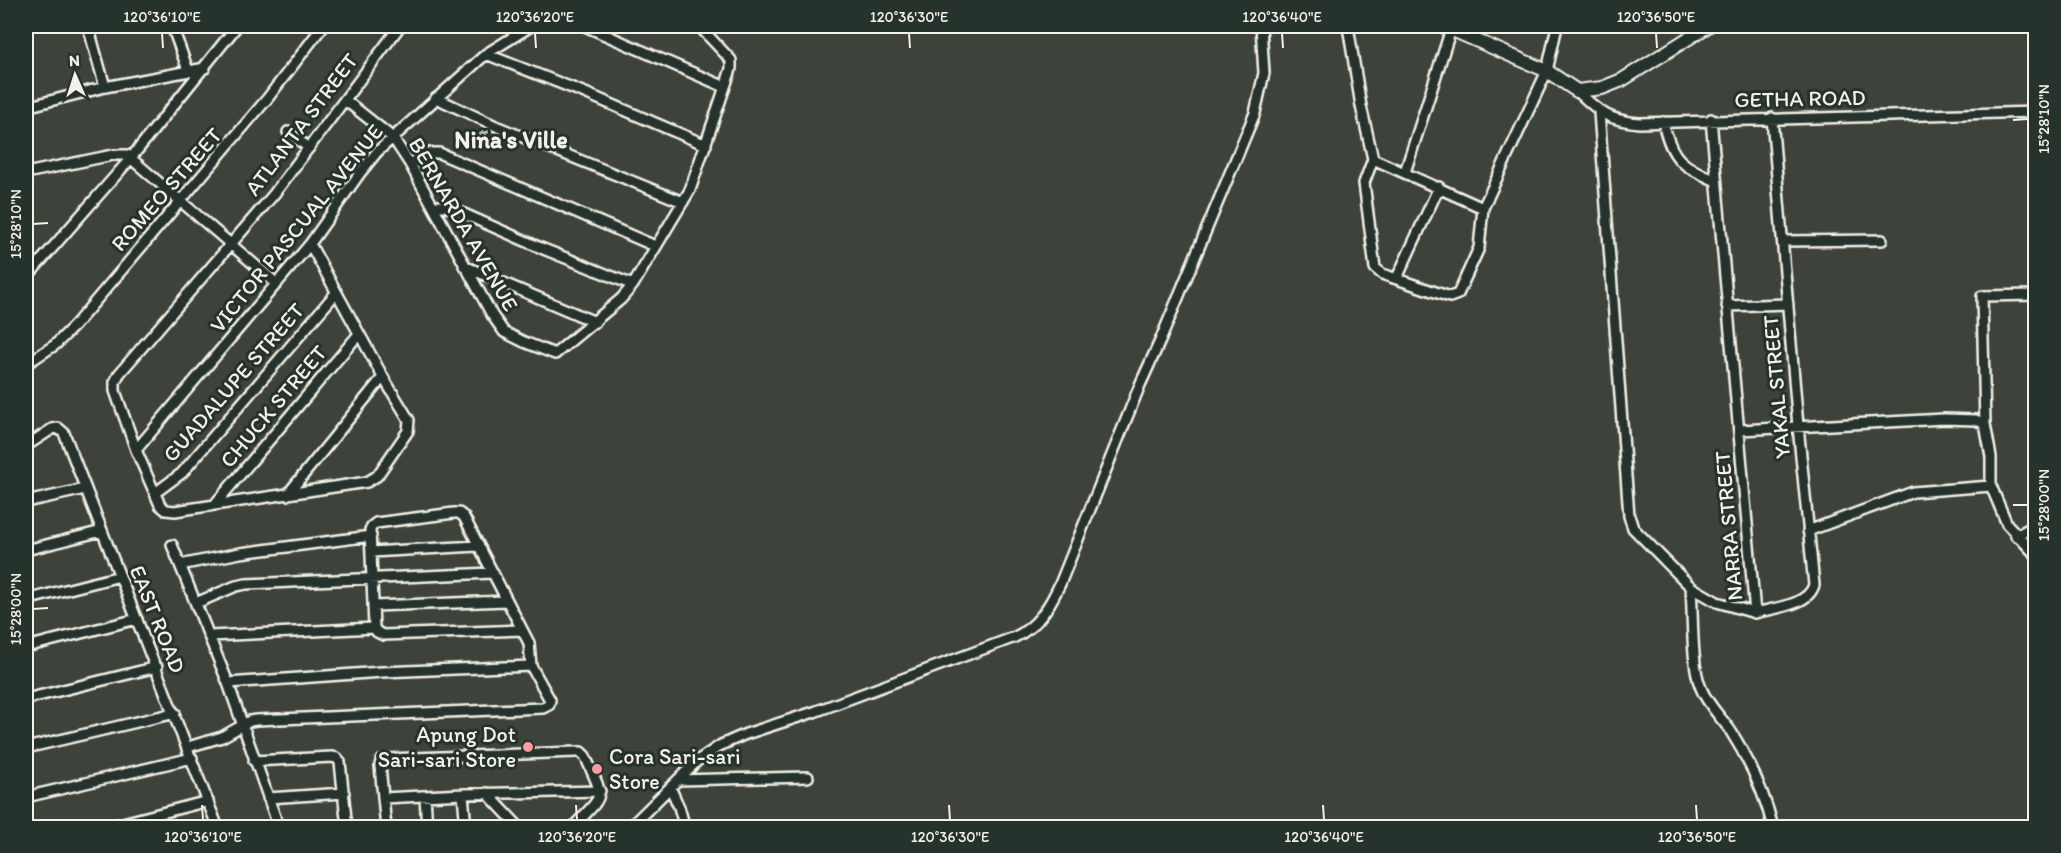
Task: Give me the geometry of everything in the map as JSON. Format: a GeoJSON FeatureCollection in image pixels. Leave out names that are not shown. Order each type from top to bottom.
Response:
{"type":"FeatureCollection","features":[{"type":"Feature","properties":{"kind":"street"},"geometry":{"type":"LineString","coordinates":[[88,26],[105,87]]}},
{"type":"Feature","properties":{"kind":"street"},"geometry":{"type":"LineString","coordinates":[[172,26],[188,70]]}},
{"type":"Feature","properties":{"kind":"street"},"geometry":{"type":"LineString","coordinates":[[26,278],[131,158],[237,26]]}},
{"type":"Feature","properties":{"kind":"street","name":"ROMEO STREET"},"geometry":{"type":"LineString","coordinates":[[26,364],[54,345],[75,325],[267,99],[323,26]]}},
{"type":"Feature","properties":{"kind":"street","name":"ATLANTA STREET"},"geometry":{"type":"LineString","coordinates":[[136,450],[115,390],[115,382],[119,374],[274,194],[400,26]]}},
{"type":"Feature","properties":{"kind":"street","name":"VICTOR PASCUAL AVENUE"},"geometry":{"type":"LineString","coordinates":[[136,450],[310,244],[360,173],[393,138],[486,54],[531,26]]}},
{"type":"Feature","properties":{"kind":"street"},"geometry":{"type":"LineString","coordinates":[[585,26],[726,87]]}},
{"type":"Feature","properties":{"kind":"street","name":"BERNARDA AVENUE"},"geometry":{"type":"LineString","coordinates":[[345,100],[393,138],[410,164],[464,266],[504,332],[555,354],[595,322],[633,285],[690,190],[731,69],[731,60],[699,26]]}},
{"type":"Feature","properties":{"kind":"street"},"geometry":{"type":"LineString","coordinates":[[629,828],[697,761],[721,745],[1015,637],[1027,631],[1047,609],[1060,584],[1140,385],[1255,113],[1264,73],[1261,26]]}},
{"type":"Feature","properties":{"kind":"street"},"geometry":{"type":"LineString","coordinates":[[1348,26],[1361,106],[1373,159],[1364,183],[1375,268],[1382,274],[1450,297],[1458,294],[1479,248],[1483,208],[1547,71],[1557,26]]}},
{"type":"Feature","properties":{"kind":"street"},"geometry":{"type":"LineString","coordinates":[[1405,172],[1449,26],[1547,71],[1576,91],[1602,88],[1622,80],[1708,26]]}},
{"type":"Feature","properties":{"kind":"street"},"geometry":{"type":"LineString","coordinates":[[486,54],[585,93],[706,145]]}},
{"type":"Feature","properties":{"kind":"street"},"geometry":{"type":"LineString","coordinates":[[26,107],[105,87],[205,68]]}},
{"type":"Feature","properties":{"kind":"street","name":"GETHA ROAD"},"geometry":{"type":"LineString","coordinates":[[1576,91],[1599,112],[1613,120],[1624,122],[2036,112]]}},
{"type":"Feature","properties":{"kind":"street"},"geometry":{"type":"LineString","coordinates":[[436,98],[498,127],[683,202]]}},
{"type":"Feature","properties":{"kind":"street","name":"NARRA STREET"},"geometry":{"type":"LineString","coordinates":[[1599,112],[1629,516],[1633,528],[1642,539],[1691,587],[1717,602],[1755,612],[1711,119]]}},
{"type":"Feature","properties":{"kind":"street","name":"YAKAL STREET"},"geometry":{"type":"LineString","coordinates":[[1755,612],[1797,602],[1812,591],[1814,585],[1772,118]]}},
{"type":"Feature","properties":{"kind":"street"},"geometry":{"type":"LineString","coordinates":[[1663,122],[1673,152],[1681,163],[1716,181]]}},
{"type":"Feature","properties":{"kind":"street"},"geometry":{"type":"LineString","coordinates":[[288,132],[309,148]]}},
{"type":"Feature","properties":{"kind":"street"},"geometry":{"type":"LineString","coordinates":[[410,164],[428,153],[439,153],[656,246]]}},
{"type":"Feature","properties":{"kind":"street"},"geometry":{"type":"LineString","coordinates":[[26,173],[113,155],[127,155],[277,284]]}},
{"type":"Feature","properties":{"kind":"street"},"geometry":{"type":"LineString","coordinates":[[1373,159],[1483,208]]}},
{"type":"Feature","properties":{"kind":"street"},"geometry":{"type":"LineString","coordinates":[[1397,278],[1439,188]]}},
{"type":"Feature","properties":{"kind":"street"},"geometry":{"type":"LineString","coordinates":[[433,206],[446,206],[633,285]]}},
{"type":"Feature","properties":{"kind":"street"},"geometry":{"type":"LineString","coordinates":[[1783,241],[1882,240]]}},
{"type":"Feature","properties":{"kind":"street"},"geometry":{"type":"LineString","coordinates":[[136,450],[160,505],[166,510],[175,511],[367,482],[376,476],[408,431],[409,420],[310,244]]}},
{"type":"Feature","properties":{"kind":"street"},"geometry":{"type":"LineString","coordinates":[[464,266],[595,322]]}},
{"type":"Feature","properties":{"kind":"street","name":"GUADALUPE STREET"},"geometry":{"type":"LineString","coordinates":[[155,493],[182,473],[336,293]]}},
{"type":"Feature","properties":{"kind":"street"},"geometry":{"type":"LineString","coordinates":[[2036,295],[1982,296],[1985,424],[1991,457],[1992,486],[2007,524],[2036,555]]}},
{"type":"Feature","properties":{"kind":"street"},"geometry":{"type":"LineString","coordinates":[[1727,306],[1788,304]]}},
{"type":"Feature","properties":{"kind":"street","name":"CHUCK STREET"},"geometry":{"type":"LineString","coordinates":[[216,503],[359,334]]}},
{"type":"Feature","properties":{"kind":"street"},"geometry":{"type":"LineString","coordinates":[[287,495],[383,377]]}},
{"type":"Feature","properties":{"kind":"street"},"geometry":{"type":"LineString","coordinates":[[1740,430],[1944,419],[1976,420],[1985,424]]}},
{"type":"Feature","properties":{"kind":"street","name":"EAST ROAD"},"geometry":{"type":"LineString","coordinates":[[26,446],[52,429],[58,428],[64,433],[218,828]]}},
{"type":"Feature","properties":{"kind":"street"},"geometry":{"type":"LineString","coordinates":[[1808,531],[1913,492],[1992,486]]}},
{"type":"Feature","properties":{"kind":"street"},"geometry":{"type":"LineString","coordinates":[[26,502],[85,489]]}},
{"type":"Feature","properties":{"kind":"street"},"geometry":{"type":"LineString","coordinates":[[188,747],[222,737],[256,720],[543,708],[549,705],[549,700],[531,666],[529,643],[464,517],[459,513],[376,523],[372,526],[371,552],[374,628],[377,632],[382,634],[522,630]]}},
{"type":"Feature","properties":{"kind":"street"},"geometry":{"type":"LineString","coordinates":[[2016,536],[2036,525]]}},
{"type":"Feature","properties":{"kind":"street"},"geometry":{"type":"LineString","coordinates":[[26,550],[102,531]]}},
{"type":"Feature","properties":{"kind":"street"},"geometry":{"type":"LineString","coordinates":[[180,565],[240,553],[371,536]]}},
{"type":"Feature","properties":{"kind":"street"},"geometry":{"type":"LineString","coordinates":[[172,545],[228,683],[279,828]]}},
{"type":"Feature","properties":{"kind":"street"},"geometry":{"type":"LineString","coordinates":[[371,552],[477,546]]}},
{"type":"Feature","properties":{"kind":"street"},"geometry":{"type":"LineString","coordinates":[[196,603],[246,584],[492,573]]}},
{"type":"Feature","properties":{"kind":"street"},"geometry":{"type":"LineString","coordinates":[[26,600],[120,576]]}},
{"type":"Feature","properties":{"kind":"street"},"geometry":{"type":"LineString","coordinates":[[1691,587],[1699,685],[1705,699],[1728,728],[1743,753],[1769,809],[1773,828]]}},
{"type":"Feature","properties":{"kind":"street"},"geometry":{"type":"LineString","coordinates":[[374,606],[506,601]]}},
{"type":"Feature","properties":{"kind":"street"},"geometry":{"type":"LineString","coordinates":[[26,647],[137,619]]}},
{"type":"Feature","properties":{"kind":"street"},"geometry":{"type":"LineString","coordinates":[[210,636],[374,628]]}},
{"type":"Feature","properties":{"kind":"street"},"geometry":{"type":"LineString","coordinates":[[228,683],[382,672],[531,666]]}},
{"type":"Feature","properties":{"kind":"street"},"geometry":{"type":"LineString","coordinates":[[26,699],[157,667]]}},
{"type":"Feature","properties":{"kind":"street"},"geometry":{"type":"LineString","coordinates":[[26,748],[175,713]]}},
{"type":"Feature","properties":{"kind":"street"},"geometry":{"type":"LineString","coordinates":[[386,828],[380,766],[381,761],[386,759],[581,752],[585,756],[600,791],[598,800],[572,828]]}},
{"type":"Feature","properties":{"kind":"street"},"geometry":{"type":"LineString","coordinates":[[26,797],[192,758]]}},
{"type":"Feature","properties":{"kind":"street"},"geometry":{"type":"LineString","coordinates":[[254,761],[337,758],[340,762],[347,828]]}},
{"type":"Feature","properties":{"kind":"street"},"geometry":{"type":"LineString","coordinates":[[678,780],[808,777]]}},
{"type":"Feature","properties":{"kind":"street"},"geometry":{"type":"LineString","coordinates":[[670,787],[685,828]]}},
{"type":"Feature","properties":{"kind":"street"},"geometry":{"type":"LineString","coordinates":[[383,798],[600,791]]}},
{"type":"Feature","properties":{"kind":"street"},"geometry":{"type":"LineString","coordinates":[[268,798],[344,793]]}},
{"type":"Feature","properties":{"kind":"street"},"geometry":{"type":"LineString","coordinates":[[487,793],[517,826]]}},
{"type":"Feature","properties":{"kind":"street"},"geometry":{"type":"LineString","coordinates":[[463,794],[466,828]]}},
{"type":"Feature","properties":{"kind":"street"},"geometry":{"type":"LineString","coordinates":[[425,796],[428,828]]}},
{"type":"Feature","properties":{"kind":"street"},"geometry":{"type":"LineString","coordinates":[[103,828],[208,801]]}},
{"type":"Feature","properties":{"kind":"place","name":"Apung Dot Sari-sari Store"},"geometry":{"type":"Point","coordinates":[528,747]}},
{"type":"Feature","properties":{"kind":"place","name":"Cora Sari-sari Store"},"geometry":{"type":"Point","coordinates":[597,769]}},
{"type":"Feature","properties":{"kind":"district","name":"Niña's Ville"},"geometry":{"type":"Point","coordinates":[511,140]}}]}
